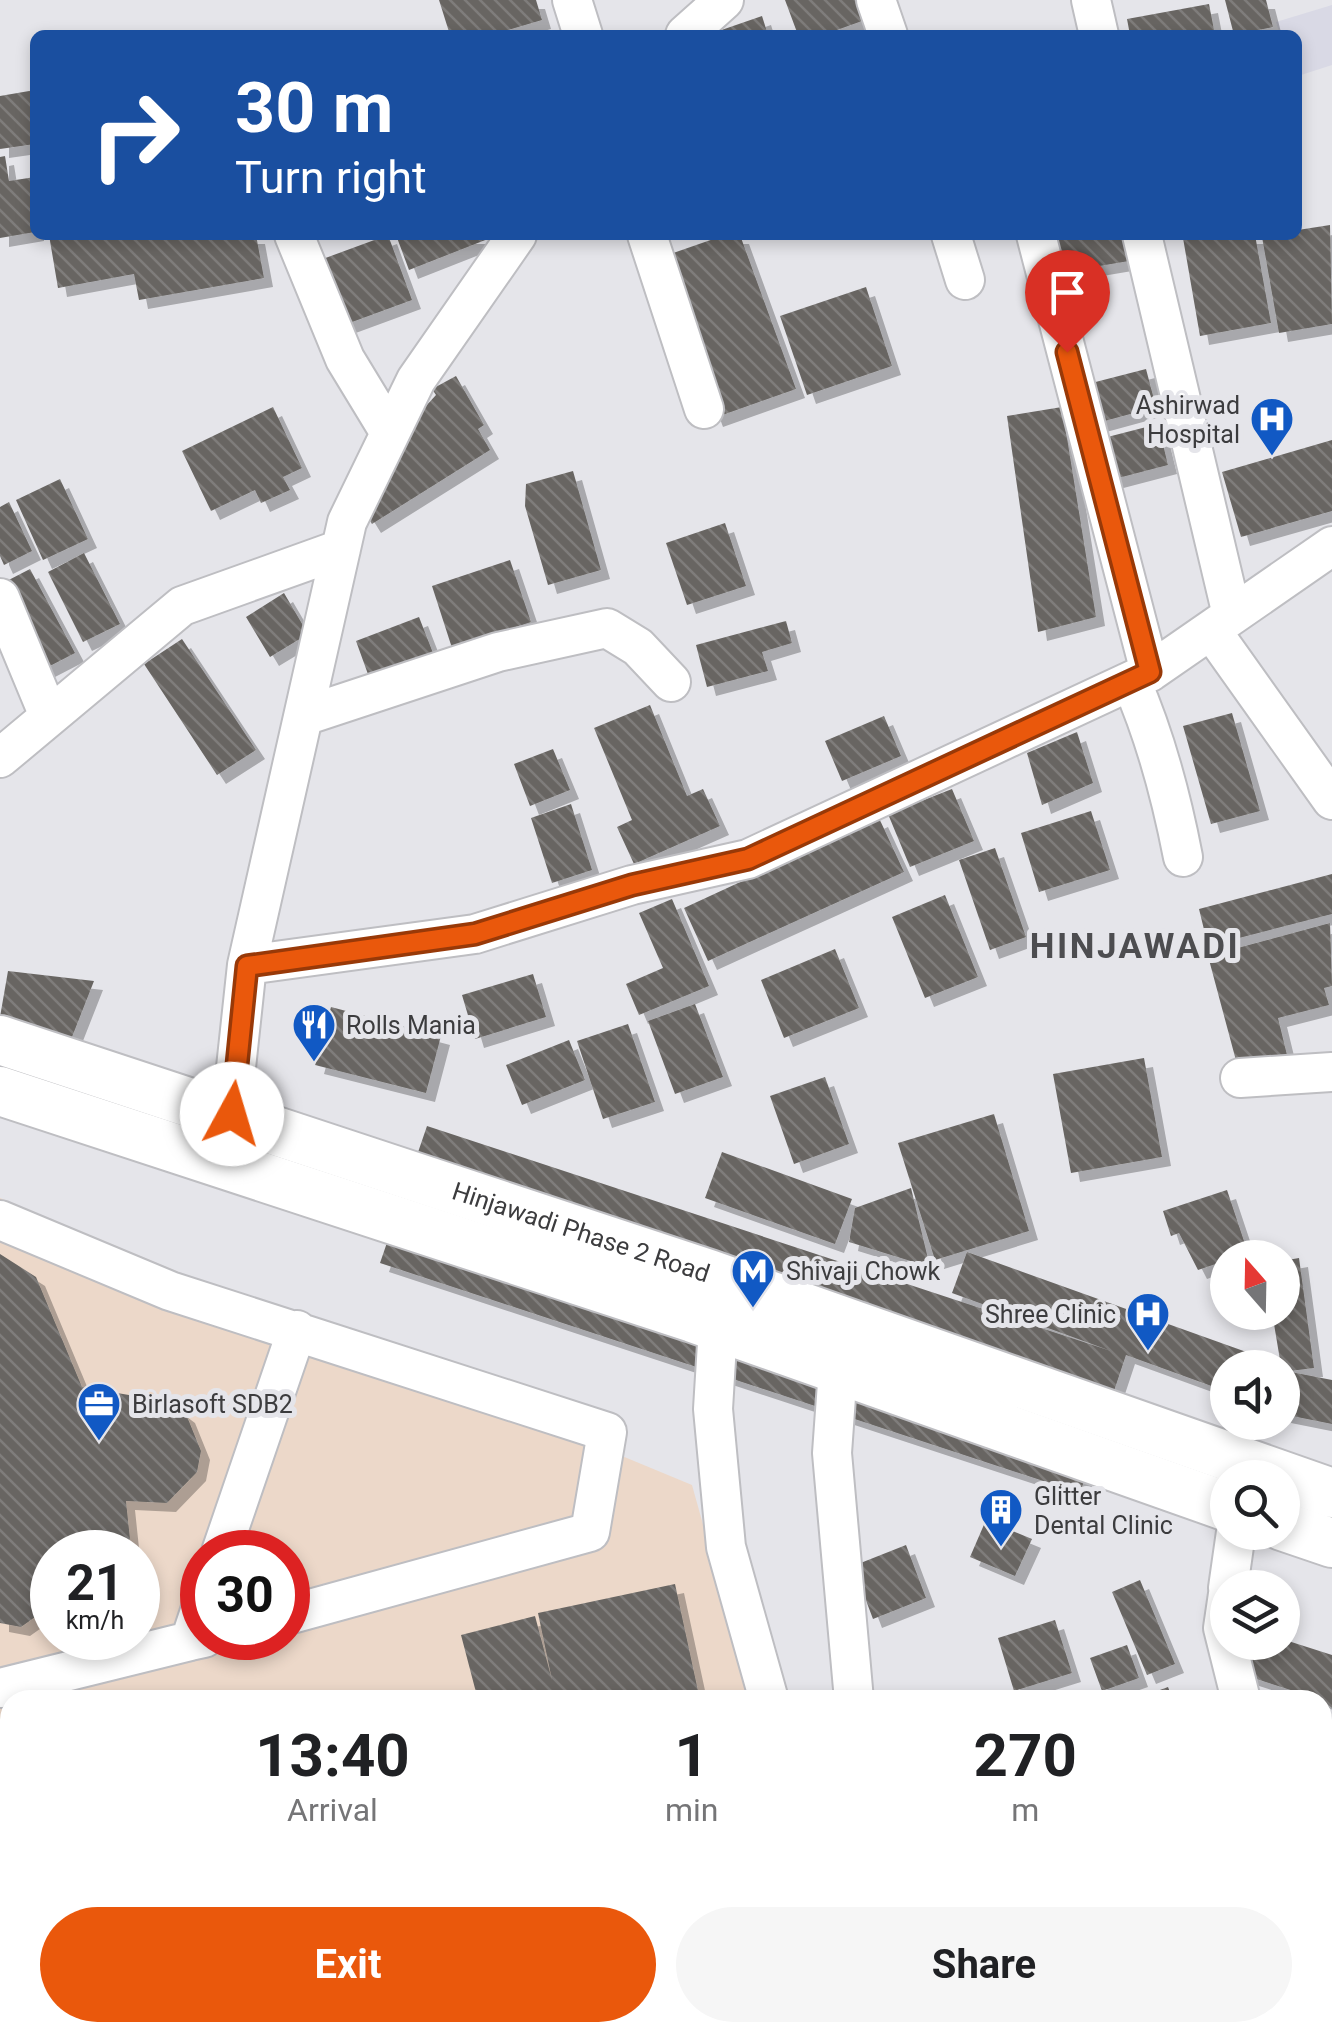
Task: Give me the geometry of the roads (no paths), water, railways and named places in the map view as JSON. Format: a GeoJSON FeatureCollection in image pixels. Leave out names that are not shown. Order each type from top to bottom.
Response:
{"type":"FeatureCollection","features":[{"type":"Feature","properties":{"kind":"main road","name":"Hinjawadi Phase 2 Road"},"geometry":{"type":"LineString","coordinates":[[0,1040],[727,1280],[1332,1493]]}},
{"type":"Feature","properties":{"kind":"main road","name":"Hinjawadi Phase 2 Road"},"geometry":{"type":"LineString","coordinates":[[0,1090],[718,1327],[1210,1500]]}},
{"type":"Feature","properties":{"kind":"main road"},"geometry":{"type":"LineString","coordinates":[[1300,1532],[1332,1543]]}},
{"type":"Feature","properties":{"kind":"street"},"geometry":{"type":"LineString","coordinates":[[572,0],[581,30]]}},
{"type":"Feature","properties":{"kind":"street"},"geometry":{"type":"LineString","coordinates":[[691,30],[724,0]]}},
{"type":"Feature","properties":{"kind":"street"},"geometry":{"type":"LineString","coordinates":[[876,0],[886,30]]}},
{"type":"Feature","properties":{"kind":"street"},"geometry":{"type":"LineString","coordinates":[[1092,0],[1098,30]]}},
{"type":"Feature","properties":{"kind":"street"},"geometry":{"type":"LineString","coordinates":[[296,240],[345,359],[390,433]]}},
{"type":"Feature","properties":{"kind":"street"},"geometry":{"type":"LineString","coordinates":[[232,1114],[247,966],[347,522],[416,380],[514,240]]}},
{"type":"Feature","properties":{"kind":"street"},"geometry":{"type":"LineString","coordinates":[[649,240],[704,410]]}},
{"type":"Feature","properties":{"kind":"street"},"geometry":{"type":"LineString","coordinates":[[952,240],[964,280]]}},
{"type":"Feature","properties":{"kind":"street"},"geometry":{"type":"LineString","coordinates":[[1037,240],[1183,857]]}},
{"type":"Feature","properties":{"kind":"street"},"geometry":{"type":"LineString","coordinates":[[1143,240],[1222,622],[1332,800]]}},
{"type":"Feature","properties":{"kind":"street"},"geometry":{"type":"LineString","coordinates":[[247,966],[475,934],[632,885],[748,859],[1140,676],[1332,546]]}},
{"type":"Feature","properties":{"kind":"street"},"geometry":{"type":"LineString","coordinates":[[0,758],[182,606],[341,549]]}},
{"type":"Feature","properties":{"kind":"street"},"geometry":{"type":"LineString","coordinates":[[0,598],[50,716]]}},
{"type":"Feature","properties":{"kind":"street"},"geometry":{"type":"LineString","coordinates":[[304,716],[498,652],[606,628],[638,647],[671,682]]}},
{"type":"Feature","properties":{"kind":"street"},"geometry":{"type":"LineString","coordinates":[[1240,1078],[1332,1072]]}},
{"type":"Feature","properties":{"kind":"street"},"geometry":{"type":"LineString","coordinates":[[0,1220],[170,1290],[607,1432],[590,1532],[310,1609]]}},
{"type":"Feature","properties":{"kind":"street"},"geometry":{"type":"LineString","coordinates":[[718,1327],[713,1409],[726,1546],[767,1690]]}},
{"type":"Feature","properties":{"kind":"street"},"geometry":{"type":"LineString","coordinates":[[228,1530],[297,1330]]}},
{"type":"Feature","properties":{"kind":"street"},"geometry":{"type":"LineString","coordinates":[[838,1369],[832,1453],[853,1690]]}},
{"type":"Feature","properties":{"kind":"street"},"geometry":{"type":"LineString","coordinates":[[0,1688],[180,1644]]}},
{"type":"Feature","properties":{"kind":"street"},"geometry":{"type":"LineString","coordinates":[[1231,1660],[1238,1690]]}},
{"type":"Feature","properties":{"kind":"place","name":"Ashirwad Hospital"},"geometry":{"type":"Point","coordinates":[1272,457]}},
{"type":"Feature","properties":{"kind":"place","name":"Rolls Mania"},"geometry":{"type":"Point","coordinates":[314,1063]}},
{"type":"Feature","properties":{"kind":"place","name":"Shivaji Chowk"},"geometry":{"type":"Point","coordinates":[753,1309]}},
{"type":"Feature","properties":{"kind":"place","name":"Shree Clinic"},"geometry":{"type":"Point","coordinates":[1148,1352]}},
{"type":"Feature","properties":{"kind":"place","name":"Birlasoft SDB2"},"geometry":{"type":"Point","coordinates":[99,1442]}},
{"type":"Feature","properties":{"kind":"place","name":"Glitter Dental Clinic"},"geometry":{"type":"Point","coordinates":[1001,1548]}},
{"type":"Feature","properties":{"kind":"district","name":"HINJAWADI"},"geometry":{"type":"Point","coordinates":[1135,946]}}]}
